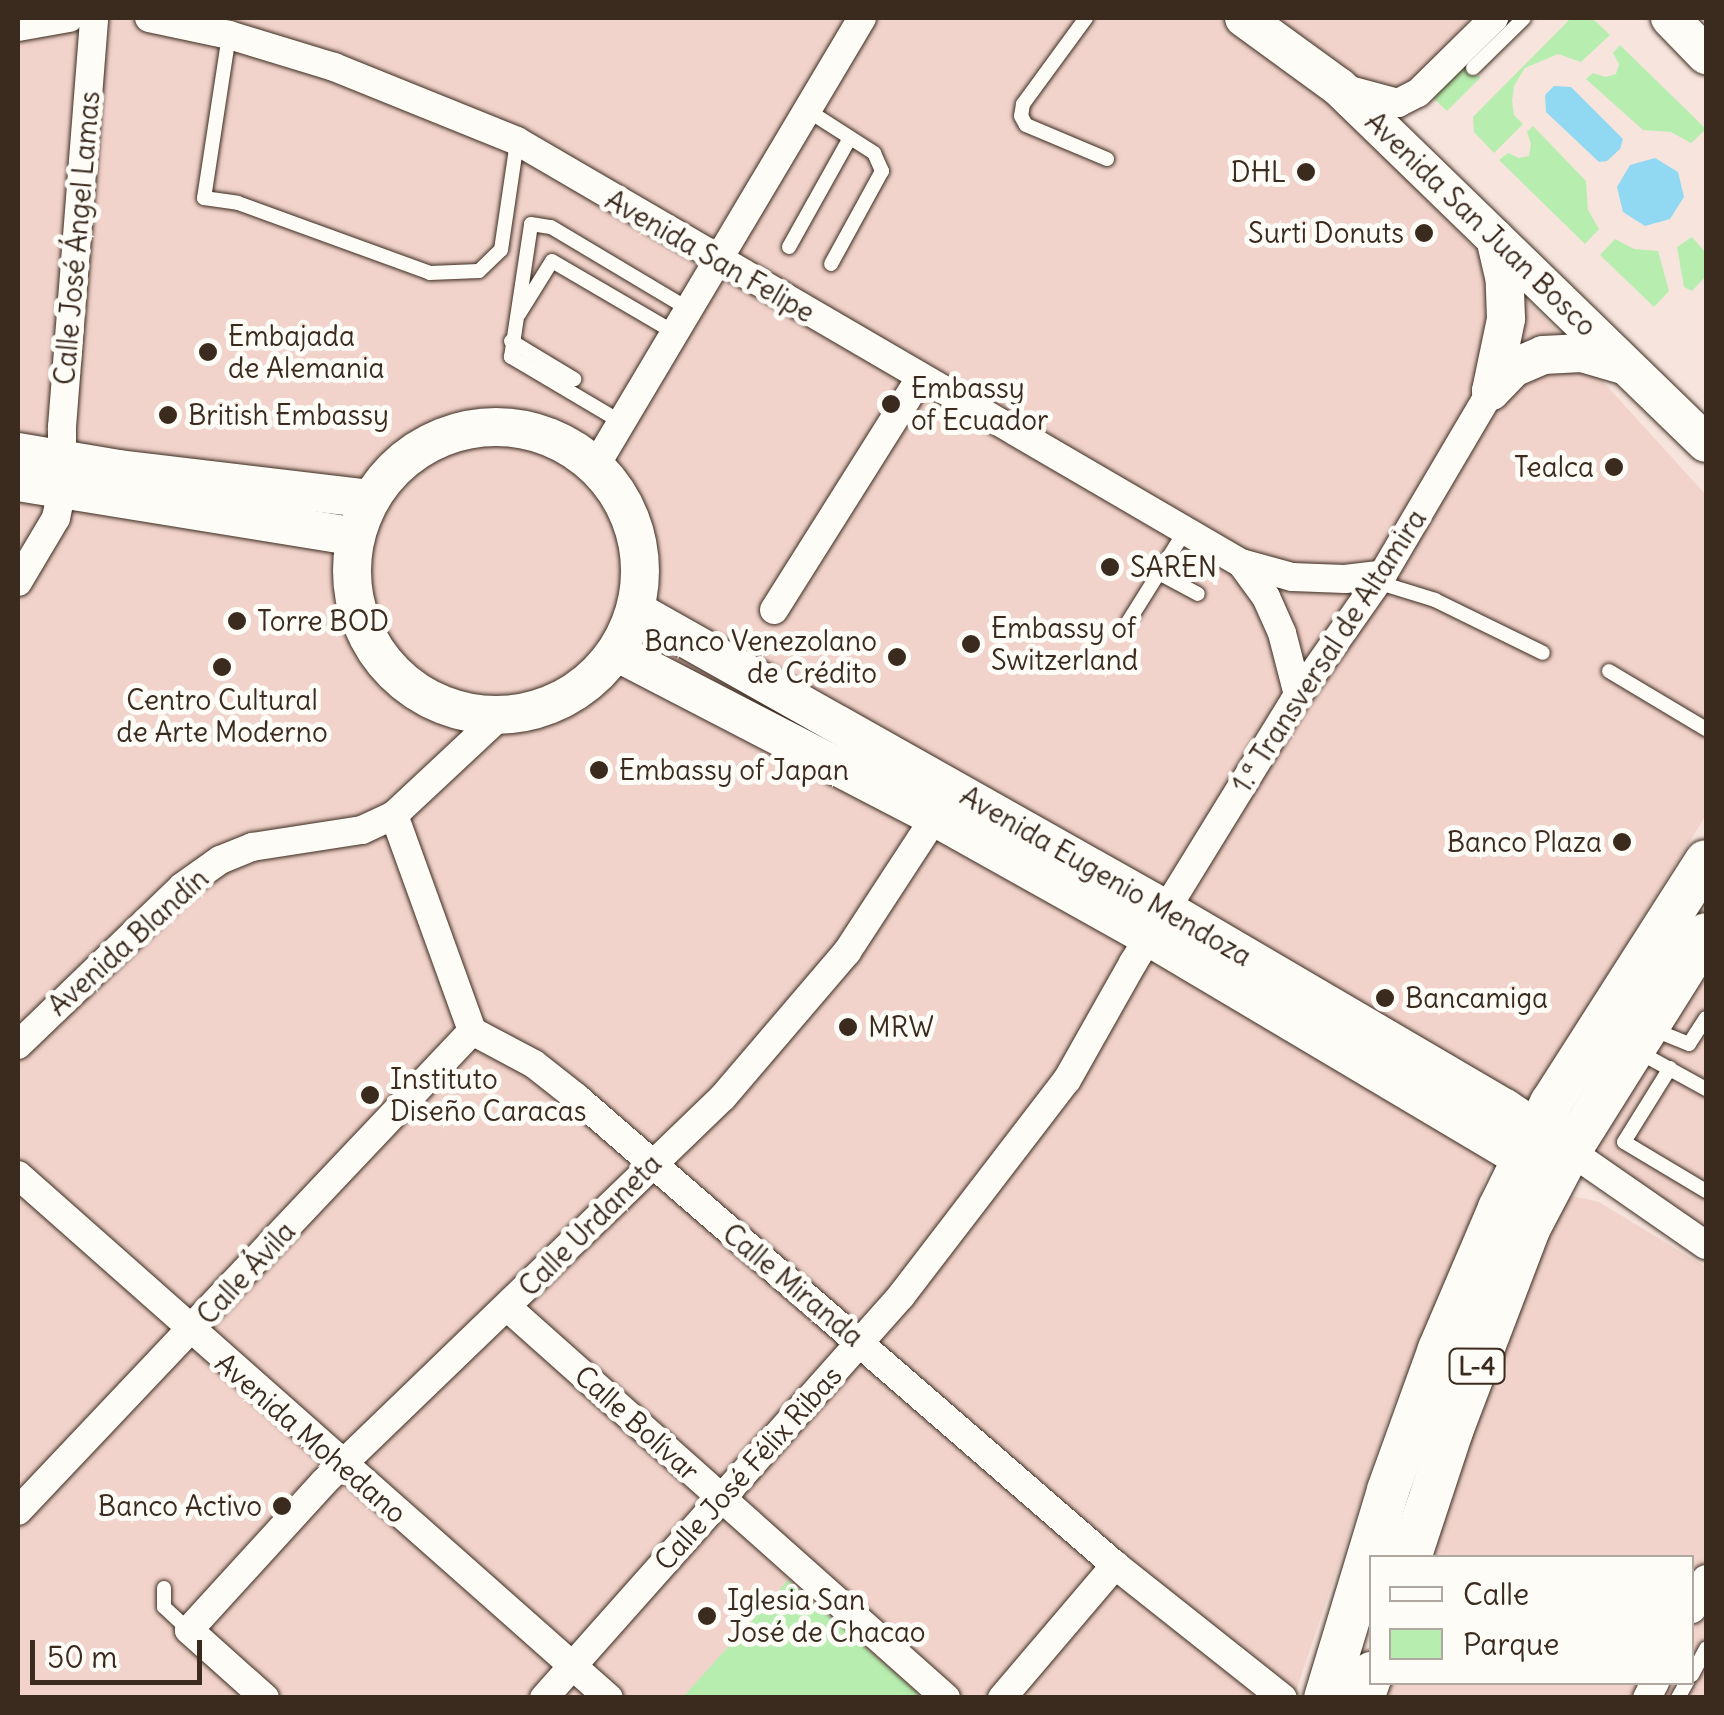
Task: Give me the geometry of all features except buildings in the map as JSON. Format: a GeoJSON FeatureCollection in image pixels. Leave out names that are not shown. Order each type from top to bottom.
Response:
{"type":"FeatureCollection","features":[{"type":"Feature","properties":{"kind":"main road","name":"L-4"},"geometry":{"type":"LineString","coordinates":[[1325,1698],[1388,1490],[1436,1356],[1706,861]]}},
{"type":"Feature","properties":{"kind":"main road","name":"L-4"},"geometry":{"type":"LineString","coordinates":[[1411,1555],[1529,1229],[1546,1154],[1622,1104],[1639,1038],[1705,939]]}},
{"type":"Feature","properties":{"kind":"street"},"geometry":{"type":"LineString","coordinates":[[18,26],[68,18]]}},
{"type":"Feature","properties":{"kind":"street","name":"Calle José Ángel Lamas"},"geometry":{"type":"LineString","coordinates":[[18,582],[56,518],[94,18]]}},
{"type":"Feature","properties":{"kind":"street","name":"Avenida San Felipe"},"geometry":{"type":"LineString","coordinates":[[150,18],[229,35],[334,67],[517,140],[1241,563],[1292,577],[1380,578]]}},
{"type":"Feature","properties":{"kind":"street"},"geometry":{"type":"LineString","coordinates":[[596,465],[862,18]]}},
{"type":"Feature","properties":{"kind":"street","name":"Avenida San Juan Bosco"},"geometry":{"type":"LineString","coordinates":[[1244,18],[1340,87],[1706,443]]}},
{"type":"Feature","properties":{"kind":"street"},"geometry":{"type":"LineString","coordinates":[[1340,87],[1398,103],[1418,93],[1494,18]]}},
{"type":"Feature","properties":{"kind":"street"},"geometry":{"type":"LineString","coordinates":[[1670,18],[1706,55]]}},
{"type":"Feature","properties":{"kind":"street"},"geometry":{"type":"LineString","coordinates":[[1491,391],[1506,319],[1505,281],[1495,238]]}},
{"type":"Feature","properties":{"kind":"street"},"geometry":{"type":"LineString","coordinates":[[1491,391],[1512,368],[1544,354],[1582,353],[1626,366]]}},
{"type":"Feature","properties":{"kind":"street"},"geometry":{"type":"LineString","coordinates":[[774,610],[920,378]]}},
{"type":"Feature","properties":{"kind":"street","name":"1.ª Transversal de Altamira"},"geometry":{"type":"LineString","coordinates":[[1158,924],[1298,695],[1380,578],[1491,391]]}},
{"type":"Feature","properties":{"kind":"street"},"geometry":{"type":"LineString","coordinates":[[498,426],[540,432],[596,465],[624,501],[636,532],[641,566],[635,610],[616,652],[585,685],[545,707],[501,715],[457,710],[417,692],[384,662],[355,603],[356,537],[371,499],[415,451],[476,428],[498,426]]}},
{"type":"Feature","properties":{"kind":"street"},"geometry":{"type":"LineString","coordinates":[[18,452],[61,474],[356,537]]}},
{"type":"Feature","properties":{"kind":"street"},"geometry":{"type":"LineString","coordinates":[[18,482],[61,474],[371,499]]}},
{"type":"Feature","properties":{"kind":"street","name":"Avenida San Felipe"},"geometry":{"type":"LineString","coordinates":[[1241,563],[1266,597],[1282,634],[1298,695]]}},
{"type":"Feature","properties":{"kind":"street","name":"Avenida Eugenio Mendoza"},"geometry":{"type":"LineString","coordinates":[[635,610],[944,804],[1158,924],[1546,1154]]}},
{"type":"Feature","properties":{"kind":"street","name":"Avenida Eugenio Mendoza"},"geometry":{"type":"LineString","coordinates":[[616,652],[944,804]]}},
{"type":"Feature","properties":{"kind":"street","name":"Avenida Blandín"},"geometry":{"type":"LineString","coordinates":[[18,1045],[182,887],[220,860],[252,847],[362,830],[394,815],[501,715]]}},
{"type":"Feature","properties":{"kind":"street","name":"Calle Urdaneta"},"geometry":{"type":"LineString","coordinates":[[189,1630],[343,1464],[723,1097],[817,990],[944,804]]}},
{"type":"Feature","properties":{"kind":"street"},"geometry":{"type":"LineString","coordinates":[[394,815],[472,1031]]}},
{"type":"Feature","properties":{"kind":"street","name":"Calle José Félix Ribas"},"geometry":{"type":"LineString","coordinates":[[544,1698],[917,1277],[1066,1080],[1158,924]]}},
{"type":"Feature","properties":{"kind":"street","name":"Calle Miranda"},"geometry":{"type":"LineString","coordinates":[[472,1031],[534,1064],[861,1342],[1115,1565],[1283,1698]]}},
{"type":"Feature","properties":{"kind":"street","name":"Calle Ávila"},"geometry":{"type":"LineString","coordinates":[[18,1512],[472,1031]]}},
{"type":"Feature","properties":{"kind":"street"},"geometry":{"type":"LineString","coordinates":[[1546,1154],[1706,1245]]}},
{"type":"Feature","properties":{"kind":"street","name":"Avenida Mohedano"},"geometry":{"type":"LineString","coordinates":[[18,1175],[608,1698]]}},
{"type":"Feature","properties":{"kind":"street","name":"Calle Bolívar"},"geometry":{"type":"LineString","coordinates":[[508,1308],[946,1698]]}},
{"type":"Feature","properties":{"kind":"street"},"geometry":{"type":"LineString","coordinates":[[1002,1698],[1115,1565]]}},
{"type":"Feature","properties":{"kind":"street"},"geometry":{"type":"LineString","coordinates":[[1694,1605],[1706,1579]]}},
{"type":"Feature","properties":{"kind":"street"},"geometry":{"type":"LineString","coordinates":[[189,1630],[265,1698]]}},
{"type":"Feature","properties":{"kind":"lane"},"geometry":{"type":"LineString","coordinates":[[1086,18],[1024,104],[1022,116],[1026,125],[1108,158]]}},
{"type":"Feature","properties":{"kind":"lane"},"geometry":{"type":"LineString","coordinates":[[1473,68],[1524,18]]}},
{"type":"Feature","properties":{"kind":"lane"},"geometry":{"type":"LineString","coordinates":[[229,35],[204,198],[238,202],[430,273],[479,271],[501,250],[517,140]]}},
{"type":"Feature","properties":{"kind":"lane"},"geometry":{"type":"LineString","coordinates":[[807,110],[874,154],[882,171],[831,264]]}},
{"type":"Feature","properties":{"kind":"lane"},"geometry":{"type":"LineString","coordinates":[[789,247],[850,138]]}},
{"type":"Feature","properties":{"kind":"lane"},"geometry":{"type":"LineString","coordinates":[[621,422],[511,357],[531,224],[551,227],[682,322]]}},
{"type":"Feature","properties":{"kind":"lane"},"geometry":{"type":"LineString","coordinates":[[514,323],[552,262],[682,322]]}},
{"type":"Feature","properties":{"kind":"lane"},"geometry":{"type":"LineString","coordinates":[[511,341],[574,379]]}},
{"type":"Feature","properties":{"kind":"lane"},"geometry":{"type":"LineString","coordinates":[[1128,622],[1185,531]]}},
{"type":"Feature","properties":{"kind":"lane"},"geometry":{"type":"LineString","coordinates":[[1159,572],[1198,594]]}},
{"type":"Feature","properties":{"kind":"lane"},"geometry":{"type":"LineString","coordinates":[[1380,578],[1543,652]]}},
{"type":"Feature","properties":{"kind":"lane"},"geometry":{"type":"LineString","coordinates":[[1609,671],[1706,729]]}},
{"type":"Feature","properties":{"kind":"lane"},"geometry":{"type":"LineString","coordinates":[[1639,1038],[1690,1044],[1706,1018]]}},
{"type":"Feature","properties":{"kind":"lane"},"geometry":{"type":"LineString","coordinates":[[1639,1038],[1670,1068],[1706,1090]]}},
{"type":"Feature","properties":{"kind":"lane"},"geometry":{"type":"LineString","coordinates":[[1670,1068],[1622,1104],[1624,1142],[1706,1192]]}},
{"type":"Feature","properties":{"kind":"lane"},"geometry":{"type":"LineString","coordinates":[[164,1588],[164,1607],[189,1630]]}},
{"type":"Feature","properties":{"kind":"lane"},"geometry":{"type":"LineString","coordinates":[[1694,1671],[1706,1649]]}},
{"type":"Feature","properties":{"kind":"shaded area"},"geometry":{"type":"Polygon","coordinates":[[[18,18],[1472,18],[1360,132],[1556,330],[1706,495],[1706,815],[1487,1171],[1477,1211],[1390,1413],[1294,1697],[18,1697],[18,18]]]}},
{"type":"Feature","properties":{"kind":"shaded area"},"geometry":{"type":"Polygon","coordinates":[[[1706,962],[1706,1227],[1641,1190],[1602,1158],[1598,1143],[1706,962]]]}},
{"type":"Feature","properties":{"kind":"shaded area"},"geometry":{"type":"Polygon","coordinates":[[[1568,1195],[1599,1202],[1706,1267],[1706,1697],[1393,1698],[1382,1685],[1694,1685],[1694,1555],[1414,1555],[1482,1382],[1568,1195]]]}},
{"type":"Feature","properties":{"kind":"green space"},"geometry":{"type":"Polygon","coordinates":[[[1571,18],[1592,18],[1610,35],[1581,62],[1558,54],[1525,68],[1514,86],[1512,101],[1514,115],[1523,124],[1494,153],[1474,132],[1473,117],[1571,18]]]}},
{"type":"Feature","properties":{"kind":"green space"},"geometry":{"type":"Polygon","coordinates":[[[1620,45],[1706,129],[1691,143],[1671,132],[1643,130],[1586,79],[1593,73],[1605,77],[1616,74],[1619,64],[1613,53],[1620,45]]]}},
{"type":"Feature","properties":{"kind":"green space"},"geometry":{"type":"Polygon","coordinates":[[[1463,62],[1468,73],[1481,77],[1447,111],[1430,95],[1463,62]]]}},
{"type":"Feature","properties":{"kind":"green space"},"geometry":{"type":"Polygon","coordinates":[[[1533,126],[1586,181],[1588,210],[1599,229],[1585,244],[1499,160],[1508,153],[1519,158],[1529,156],[1527,132],[1533,126]]]}},
{"type":"Feature","properties":{"kind":"green space"},"geometry":{"type":"Polygon","coordinates":[[[1692,237],[1706,253],[1706,276],[1692,291],[1684,287],[1677,247],[1692,237]]]}},
{"type":"Feature","properties":{"kind":"green space"},"geometry":{"type":"Polygon","coordinates":[[[1615,239],[1634,249],[1658,251],[1669,291],[1654,307],[1600,255],[1615,239]]]}},
{"type":"Feature","properties":{"kind":"green space"},"geometry":{"type":"Polygon","coordinates":[[[788,1580],[922,1697],[683,1697],[788,1580]]]}},
{"type":"Feature","properties":{"kind":"water"},"geometry":{"type":"Polygon","coordinates":[[[1554,86],[1571,87],[1623,139],[1620,149],[1607,161],[1599,162],[1546,112],[1545,95],[1554,86]]]}},
{"type":"Feature","properties":{"kind":"water"},"geometry":{"type":"Polygon","coordinates":[[[1655,158],[1678,172],[1684,197],[1670,219],[1645,226],[1623,212],[1617,187],[1630,165],[1655,158]]]}},
{"type":"Feature","properties":{"kind":"place","name":"DHL"},"geometry":{"type":"Point","coordinates":[1306,172]}},
{"type":"Feature","properties":{"kind":"place","name":"Surti Donuts"},"geometry":{"type":"Point","coordinates":[1424,233]}},
{"type":"Feature","properties":{"kind":"place","name":"Embajada de Alemania"},"geometry":{"type":"Point","coordinates":[208,352]}},
{"type":"Feature","properties":{"kind":"place","name":"Embassy of Ecuador"},"geometry":{"type":"Point","coordinates":[891,404]}},
{"type":"Feature","properties":{"kind":"place","name":"British Embassy"},"geometry":{"type":"Point","coordinates":[168,415]}},
{"type":"Feature","properties":{"kind":"place","name":"Tealca"},"geometry":{"type":"Point","coordinates":[1614,467]}},
{"type":"Feature","properties":{"kind":"place","name":"SAREN"},"geometry":{"type":"Point","coordinates":[1110,567]}},
{"type":"Feature","properties":{"kind":"place","name":"Torre BOD"},"geometry":{"type":"Point","coordinates":[237,621]}},
{"type":"Feature","properties":{"kind":"place","name":"Embassy of Switzerland"},"geometry":{"type":"Point","coordinates":[971,644]}},
{"type":"Feature","properties":{"kind":"place","name":"Banco Venezolano de Crédito"},"geometry":{"type":"Point","coordinates":[897,657]}},
{"type":"Feature","properties":{"kind":"place","name":"Centro Cultural de Arte Moderno"},"geometry":{"type":"Point","coordinates":[222,667]}},
{"type":"Feature","properties":{"kind":"place","name":"Embassy of Japan"},"geometry":{"type":"Point","coordinates":[599,770]}},
{"type":"Feature","properties":{"kind":"place","name":"Banco Plaza"},"geometry":{"type":"Point","coordinates":[1622,842]}},
{"type":"Feature","properties":{"kind":"place","name":"Bancamiga"},"geometry":{"type":"Point","coordinates":[1385,998]}},
{"type":"Feature","properties":{"kind":"place","name":"MRW"},"geometry":{"type":"Point","coordinates":[848,1027]}},
{"type":"Feature","properties":{"kind":"place","name":"Instituto Diseño Caracas"},"geometry":{"type":"Point","coordinates":[370,1095]}},
{"type":"Feature","properties":{"kind":"place","name":"Banco Activo"},"geometry":{"type":"Point","coordinates":[282,1506]}},
{"type":"Feature","properties":{"kind":"place","name":"Iglesia San José de Chacao"},"geometry":{"type":"Point","coordinates":[707,1616]}}]}
